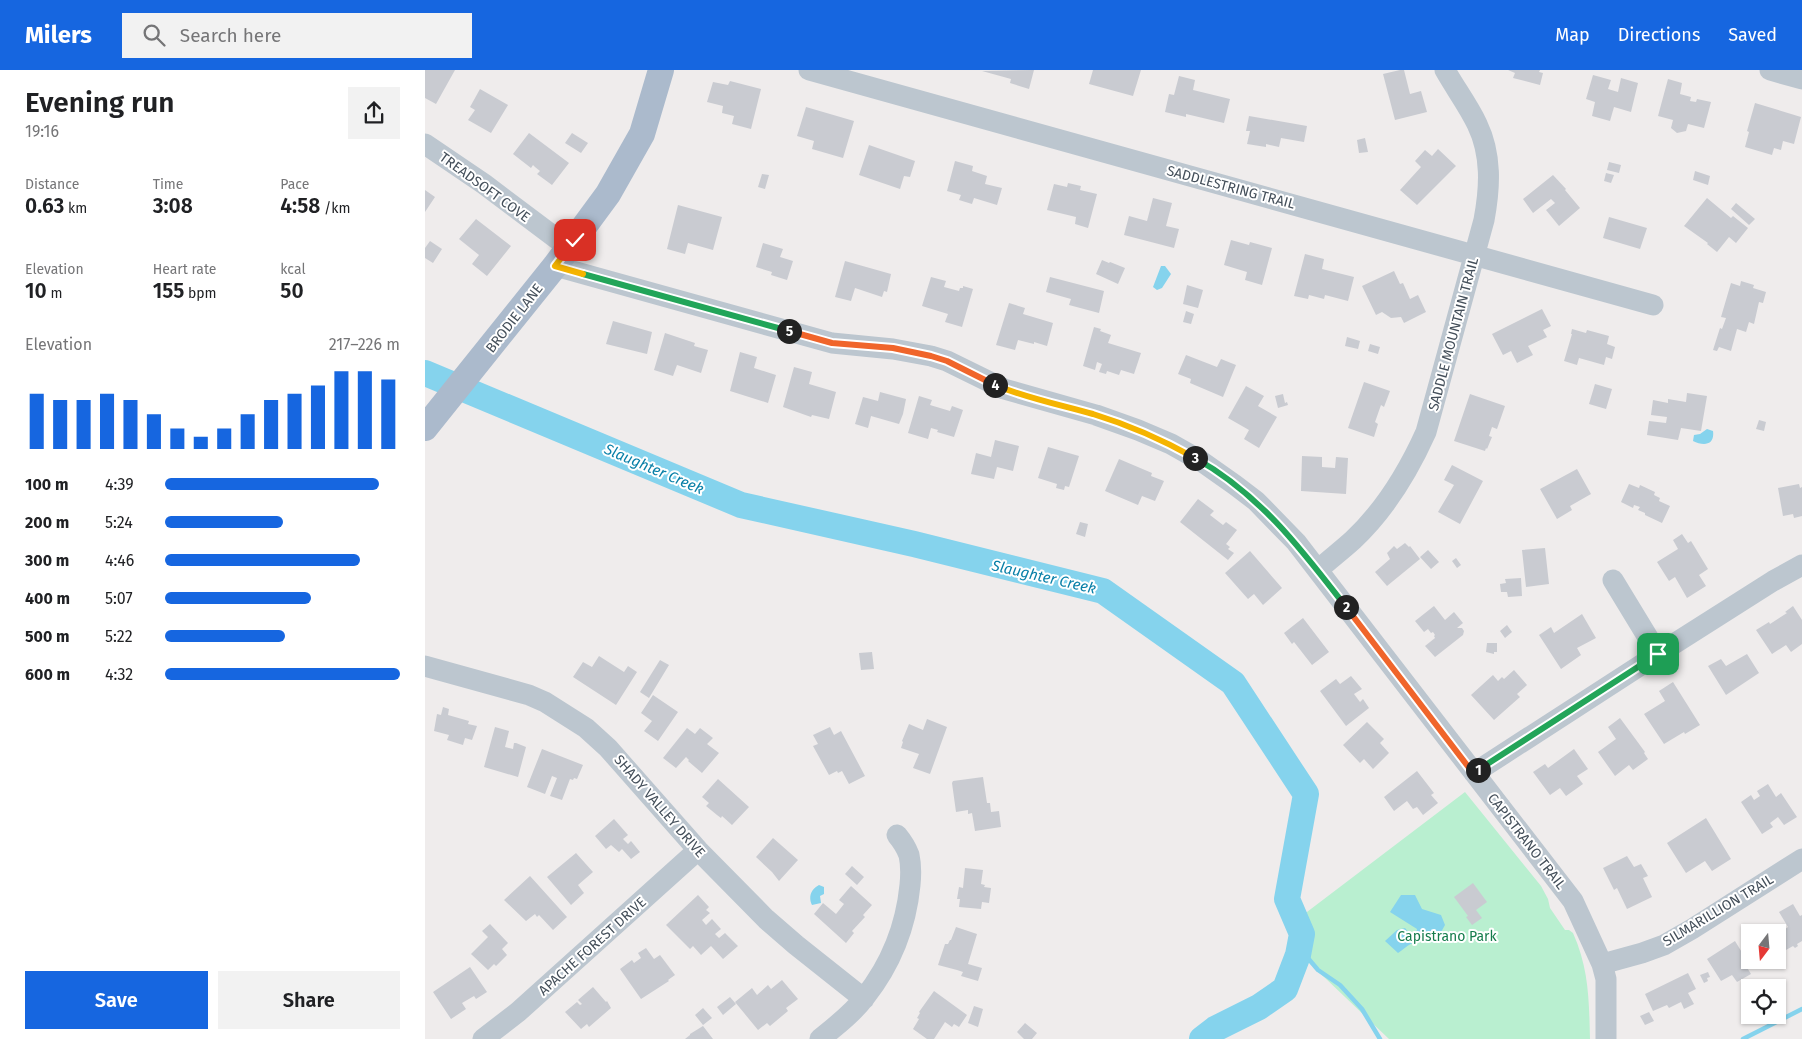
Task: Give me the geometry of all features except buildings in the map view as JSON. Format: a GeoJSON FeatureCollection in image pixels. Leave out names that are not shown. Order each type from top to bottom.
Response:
{"type":"FeatureCollection","features":[{"type":"Feature","properties":{"kind":"main road","name":"BRODIE LANE"},"geometry":{"type":"LineString","coordinates":[[432,420],[562,257],[608,194],[632,154],[644,127],[661,70]]}},
{"type":"Feature","properties":{"kind":"street","name":"SADDLESTRING TRAIL"},"geometry":{"type":"LineString","coordinates":[[809,70],[1653,305]]}},
{"type":"Feature","properties":{"kind":"street","name":"SADDLE MOUNTAIN TRAIL"},"geometry":{"type":"LineString","coordinates":[[1317,570],[1354,539],[1385,504],[1401,482],[1417,452],[1426,432],[1475,255],[1489,187],[1487,156],[1477,125],[1445,70]]}},
{"type":"Feature","properties":{"kind":"street"},"geometry":{"type":"LineString","coordinates":[[1770,70],[1802,79]]}},
{"type":"Feature","properties":{"kind":"street","name":"TREADSOFT COVE"},"geometry":{"type":"LineString","coordinates":[[425,144],[484,184],[562,257]]}},
{"type":"Feature","properties":{"kind":"street","name":"CAPISTRANO TRAIL"},"geometry":{"type":"LineString","coordinates":[[562,257],[832,343],[893,348],[947,361],[1004,389],[1096,415],[1171,444],[1201,461],[1256,501],[1296,542],[1573,901],[1602,964],[1607,993],[1607,1039]]}},
{"type":"Feature","properties":{"kind":"street"},"geometry":{"type":"LineString","coordinates":[[1473,773],[1773,581],[1802,566]]}},
{"type":"Feature","properties":{"kind":"street"},"geometry":{"type":"LineString","coordinates":[[1613,580],[1658,654]]}},
{"type":"Feature","properties":{"kind":"street","name":"SHADY VALLEY DRIVE"},"geometry":{"type":"LineString","coordinates":[[425,666],[529,695],[545,702],[586,728],[609,748],[698,850],[766,918],[796,945],[864,999]]}},
{"type":"Feature","properties":{"kind":"street"},"geometry":{"type":"LineString","coordinates":[[821,1039],[845,1019],[864,999],[881,975],[893,952],[908,904],[911,876],[909,857],[905,845],[897,835]]}},
{"type":"Feature","properties":{"kind":"street","name":"APACHE FOREST DRIVE"},"geometry":{"type":"LineString","coordinates":[[483,1039],[517,1012],[698,850]]}},
{"type":"Feature","properties":{"kind":"street","name":"SILMARILLION TRAIL"},"geometry":{"type":"LineString","coordinates":[[1602,964],[1641,953],[1664,944],[1692,929],[1802,859]]}},
{"type":"Feature","properties":{"kind":"green space","name":"Capistrano Park"},"geometry":{"type":"Polygon","coordinates":[[[1465,792],[1541,886],[1548,899],[1550,908],[1565,930],[1573,933],[1585,972],[1590,1039],[1389,1039],[1301,955],[1303,915],[1465,792]]]}},
{"type":"Feature","properties":{"kind":"water"},"geometry":{"type":"Polygon","coordinates":[[[1161,266],[1165,266],[1171,274],[1162,288],[1157,290],[1153,287],[1161,266]]]}},
{"type":"Feature","properties":{"kind":"water"},"geometry":{"type":"Polygon","coordinates":[[[1707,429],[1713,431],[1710,442],[1701,444],[1693,441],[1694,435],[1700,434],[1707,429]]]}},
{"type":"Feature","properties":{"kind":"water"},"geometry":{"type":"Polygon","coordinates":[[[819,885],[824,887],[824,894],[820,896],[821,903],[812,905],[811,894],[819,885]]]}},
{"type":"Feature","properties":{"kind":"water"},"geometry":{"type":"Polygon","coordinates":[[[1401,895],[1415,895],[1422,909],[1441,915],[1445,925],[1435,943],[1419,940],[1398,953],[1385,941],[1397,930],[1405,928],[1411,935],[1416,934],[1417,929],[1390,912],[1401,895]]]}},
{"type":"Feature","properties":{"kind":"waterway","name":"Slaughter Creek"},"geometry":{"type":"LineString","coordinates":[[425,373],[741,505],[914,544],[1103,591],[1233,683],[1306,794],[1287,899],[1302,934],[1298,955],[1285,989],[1259,1007],[1215,1029],[1202,1039]]}},
{"type":"Feature","properties":{"kind":"waterway"},"geometry":{"type":"LineString","coordinates":[[1300,944],[1307,957],[1318,970],[1340,985],[1362,1009],[1380,1039]]}},
{"type":"Feature","properties":{"kind":"waterway"},"geometry":{"type":"LineString","coordinates":[[1743,1039],[1802,1009]]}},
{"type":"Feature","properties":{"kind":"route"},"geometry":{"type":"LineString","coordinates":[[575,240],[555,266],[832,343],[857,347],[893,348],[931,356],[947,361],[1004,389],[1096,415],[1138,430],[1171,444],[1201,461],[1256,501],[1296,542],[1473,773],[1658,654]]}}]}
